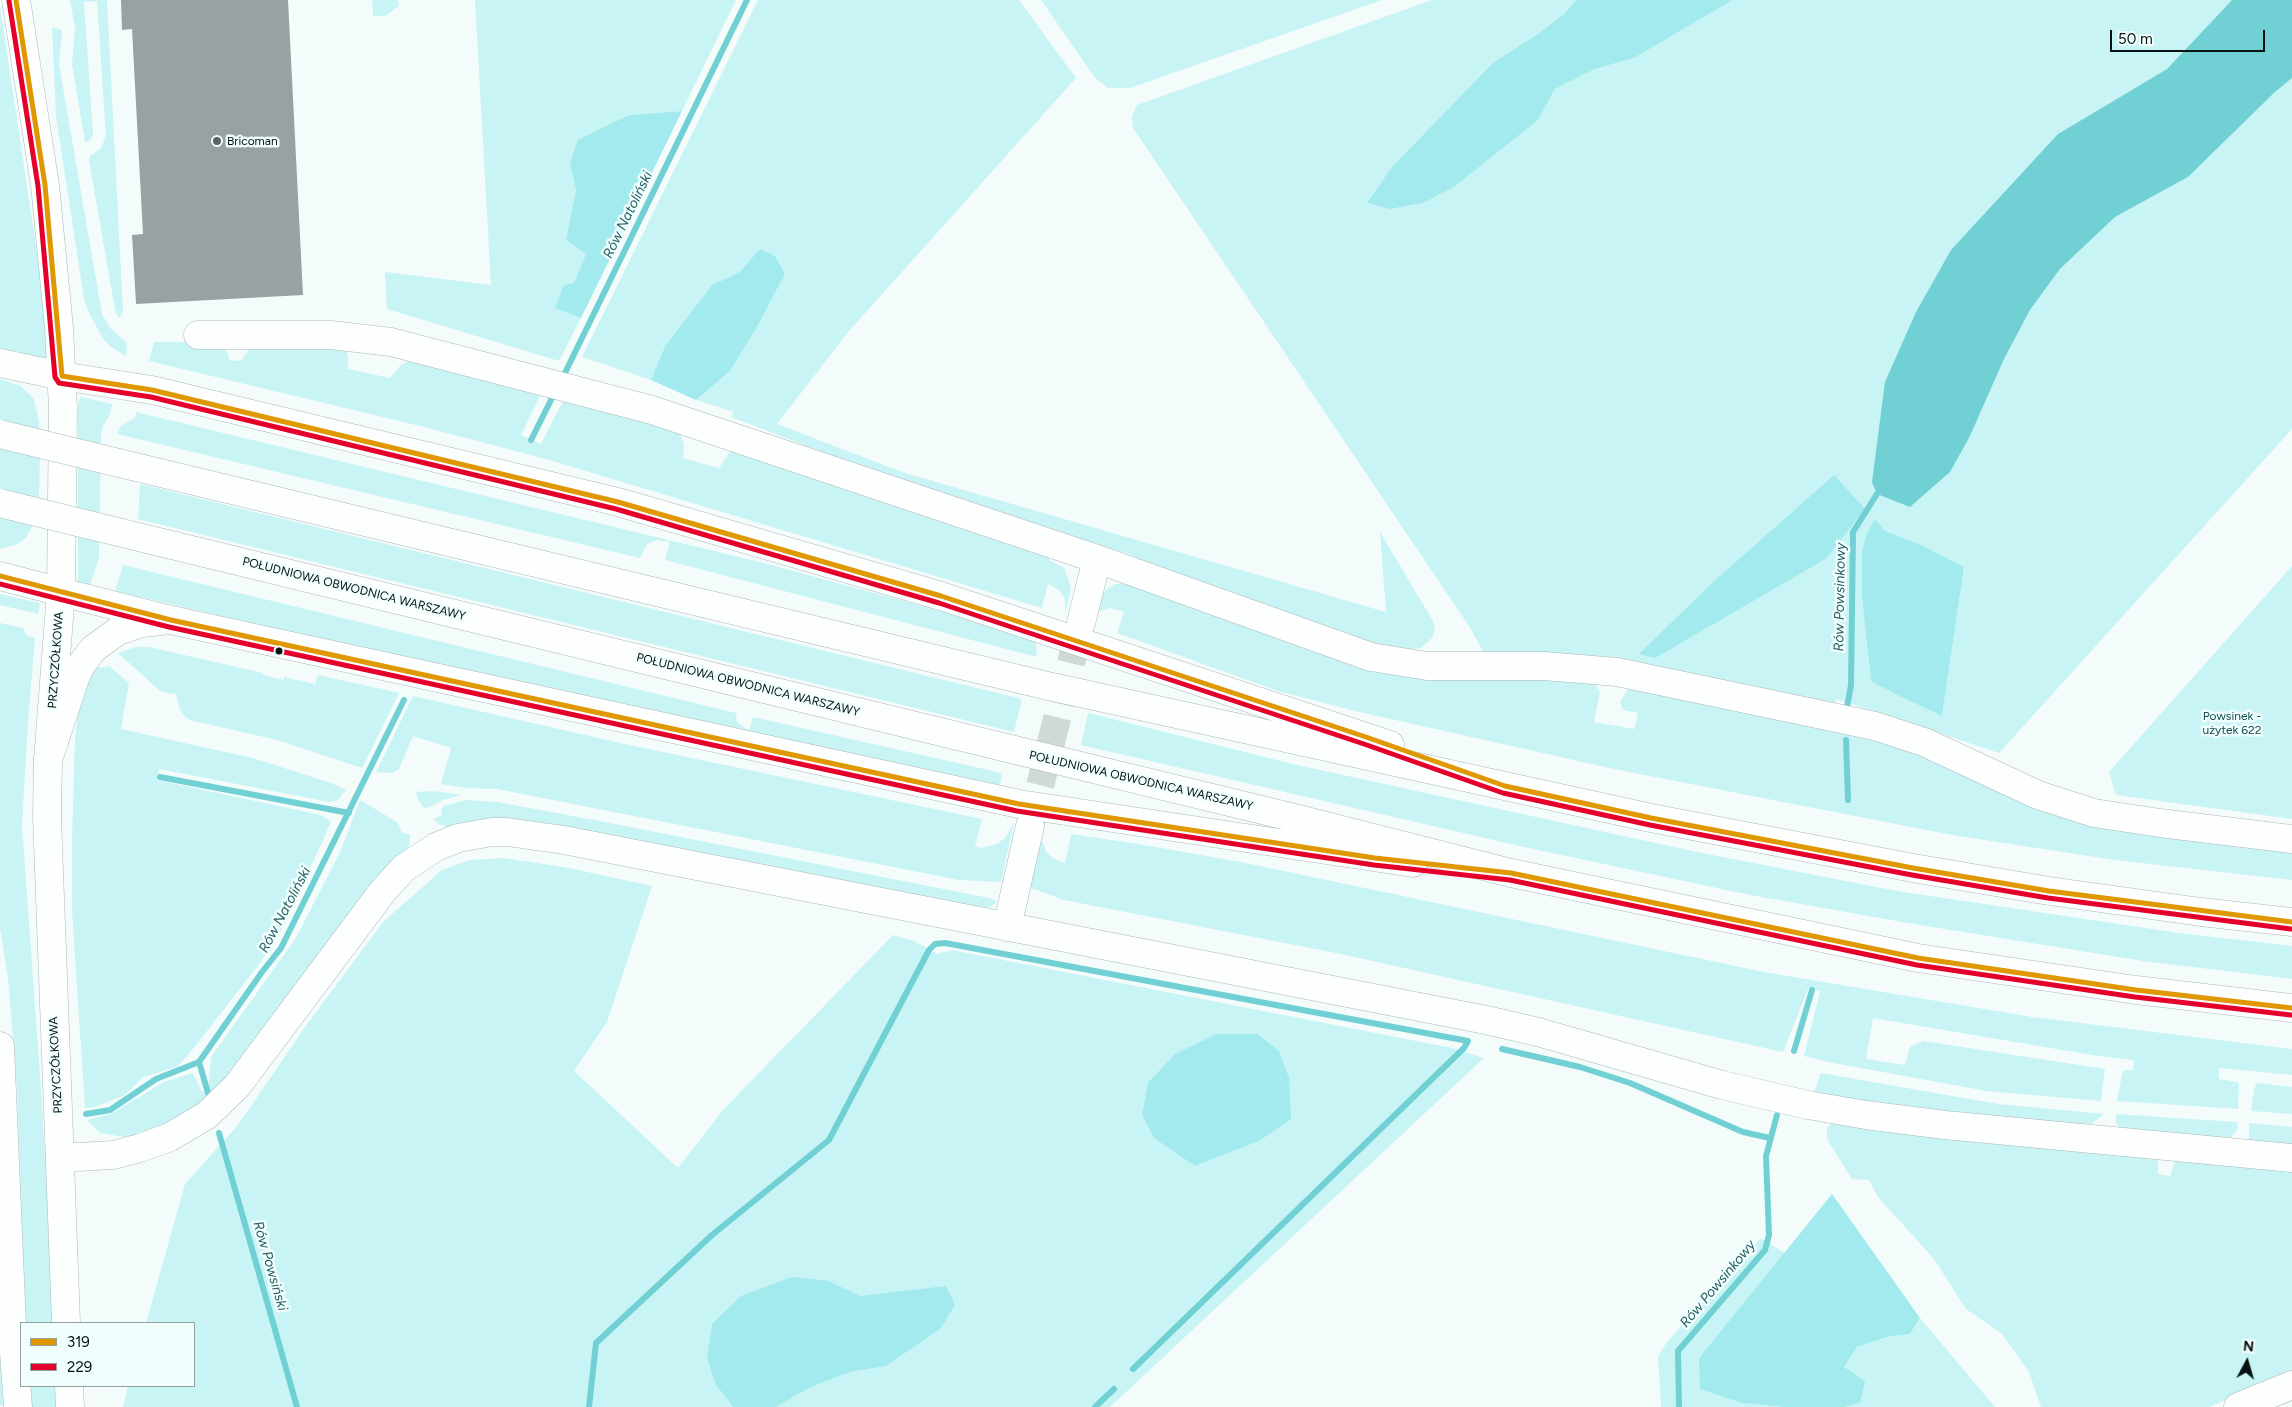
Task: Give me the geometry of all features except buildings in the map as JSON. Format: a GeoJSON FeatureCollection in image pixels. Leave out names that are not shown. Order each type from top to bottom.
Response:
{"type":"FeatureCollection","features":[{"type":"Feature","properties":{"kind":"main road","name":"PRZYCZÓŁKOWA"},"geometry":{"type":"LineString","coordinates":[[16,0],[45,184],[62,376],[62,592],[48,760],[48,827],[66,1322]]}},
{"type":"Feature","properties":{"kind":"main road"},"geometry":{"type":"LineString","coordinates":[[198,334],[331,335],[391,342],[652,410],[1097,559],[1371,657],[1427,666],[1544,666],[1611,671],[1875,726],[1924,742],[2038,795],[2094,813],[2160,824],[2292,839]]}},
{"type":"Feature","properties":{"kind":"main road"},"geometry":{"type":"LineString","coordinates":[[0,363],[62,376],[152,390],[618,502],[959,602],[1366,737],[1505,786]]}},
{"type":"Feature","properties":{"kind":"main road"},"geometry":{"type":"LineString","coordinates":[[0,434],[1048,686],[1651,818],[1913,868],[2049,891],[2201,912],[2292,922]]}},
{"type":"Feature","properties":{"kind":"main road","name":"POŁUDNIOWA OBWODNICA WARSZAWY"},"geometry":{"type":"LineString","coordinates":[[0,503],[1300,819],[1511,874],[1918,958],[2136,990],[2292,1008]]}},
{"type":"Feature","properties":{"kind":"main road"},"geometry":{"type":"LineString","coordinates":[[1081,623],[1097,559]]}},
{"type":"Feature","properties":{"kind":"main road"},"geometry":{"type":"LineString","coordinates":[[0,576],[171,620],[1020,804],[1375,858],[1511,874]]}},
{"type":"Feature","properties":{"kind":"main road"},"geometry":{"type":"LineString","coordinates":[[48,760],[74,681],[81,665],[93,649],[118,631],[142,623],[171,620]]}},
{"type":"Feature","properties":{"kind":"main road"},"geometry":{"type":"LineString","coordinates":[[1007,927],[1030,826]]}},
{"type":"Feature","properties":{"kind":"main road"},"geometry":{"type":"LineString","coordinates":[[60,1158],[112,1154],[140,1148],[170,1137],[207,1116],[237,1086],[382,891],[404,868],[436,847],[458,838],[492,832],[525,833],[1486,1020],[1538,1032],[1722,1086],[1818,1107],[1945,1125],[2292,1158]]}},
{"type":"Feature","properties":{"kind":"main road"},"geometry":{"type":"LineString","coordinates":[[0,1046],[6,1133],[12,1317],[18,1407]]}},
{"type":"Feature","properties":{"kind":"main road"},"geometry":{"type":"LineString","coordinates":[[2238,1407],[2292,1385]]}},
{"type":"Feature","properties":{"kind":"main road"},"geometry":{"type":"LineString","coordinates":[[69,1387],[70,1407]]}},
{"type":"Feature","properties":{"kind":"green space"},"geometry":{"type":"Polygon","coordinates":[[[70,0],[107,0],[123,311],[119,319],[115,310],[89,160],[90,156],[101,148],[106,136],[97,1],[84,2],[93,134],[91,140],[85,142],[72,64],[75,28],[70,0]]]}},
{"type":"Feature","properties":{"kind":"green space"},"geometry":{"type":"Polygon","coordinates":[[[372,0],[398,0],[399,6],[385,16],[373,16],[372,0]]]}},
{"type":"Feature","properties":{"kind":"green space"},"geometry":{"type":"Polygon","coordinates":[[[475,0],[736,0],[682,111],[629,115],[570,163],[576,190],[566,240],[586,254],[574,283],[555,308],[581,318],[559,361],[387,309],[385,272],[491,285],[475,0]]]}},
{"type":"Feature","properties":{"kind":"green space"},"geometry":{"type":"Polygon","coordinates":[[[758,0],[1019,0],[1076,78],[849,331],[777,424],[905,473],[1386,612],[1380,532],[1433,621],[1435,630],[1432,638],[1421,648],[1402,650],[1337,633],[1152,566],[1129,554],[913,487],[731,417],[734,412],[696,400],[730,371],[757,327],[785,274],[740,272],[712,285],[665,346],[651,380],[582,357],[758,0]]]}},
{"type":"Feature","properties":{"kind":"green space"},"geometry":{"type":"Polygon","coordinates":[[[1041,0],[1382,0],[1130,88],[1108,88],[1095,78],[1041,0]]]}},
{"type":"Feature","properties":{"kind":"green space"},"geometry":{"type":"Polygon","coordinates":[[[1432,0],[1576,0],[1564,14],[1542,31],[1494,63],[1367,203],[1389,209],[1538,120],[1555,89],[1595,69],[1634,58],[1733,0],[2232,0],[2167,69],[2058,134],[1970,436],[2004,359],[2030,310],[2060,269],[2115,217],[2188,177],[2275,92],[2292,78],[2292,429],[1999,753],[1836,699],[1834,709],[1485,655],[1469,626],[1133,128],[1132,116],[1137,105],[1432,0]],[[1865,509],[1711,584],[1640,654],[1827,558],[1865,509]],[[1875,520],[1862,553],[1862,598],[1871,681],[1942,716],[1964,567],[1885,531],[1875,520]]]}},
{"type":"Feature","properties":{"kind":"green space"},"geometry":{"type":"Polygon","coordinates":[[[0,6],[43,293],[48,359],[0,348],[0,6]]]}},
{"type":"Feature","properties":{"kind":"green space"},"geometry":{"type":"Polygon","coordinates":[[[52,27],[62,30],[59,64],[102,314],[110,328],[127,343],[126,356],[111,347],[104,340],[90,315],[84,299],[56,116],[52,27]]]}},
{"type":"Feature","properties":{"kind":"green space"},"geometry":{"type":"Polygon","coordinates":[[[154,342],[218,342],[228,353],[229,360],[241,361],[252,345],[338,347],[346,351],[348,355],[348,369],[390,378],[400,366],[410,360],[543,390],[521,435],[541,444],[565,397],[678,429],[684,444],[683,458],[719,468],[730,452],[743,448],[1050,554],[1049,560],[1064,568],[1069,581],[1071,589],[1066,611],[1064,597],[1059,590],[1048,584],[1042,608],[546,459],[420,426],[149,361],[154,342]]]}},
{"type":"Feature","properties":{"kind":"green space"},"geometry":{"type":"Polygon","coordinates":[[[0,379],[21,386],[34,399],[39,421],[40,450],[39,505],[34,523],[26,538],[18,544],[0,549],[0,379]]]}},
{"type":"Feature","properties":{"kind":"green space"},"geometry":{"type":"Polygon","coordinates":[[[81,397],[112,404],[101,435],[99,559],[89,587],[80,585],[78,582],[78,403],[81,397]]]}},
{"type":"Feature","properties":{"kind":"green space"},"geometry":{"type":"Polygon","coordinates":[[[136,412],[764,563],[951,614],[1036,642],[1037,657],[665,560],[670,542],[657,540],[647,544],[640,558],[117,434],[121,426],[135,418],[136,412]]]}},
{"type":"Feature","properties":{"kind":"green space"},"geometry":{"type":"Polygon","coordinates":[[[140,484],[1022,699],[1014,732],[138,519],[140,484]]]}},
{"type":"Feature","properties":{"kind":"green space"},"geometry":{"type":"Polygon","coordinates":[[[123,565],[736,713],[737,722],[749,731],[753,717],[1002,773],[1000,785],[457,671],[115,591],[123,565]]]}},
{"type":"Feature","properties":{"kind":"green space","name":"Powsinek - użytek 622"},"geometry":{"type":"Polygon","coordinates":[[[2292,566],[2292,819],[2116,795],[2109,772],[2292,566]]]}},
{"type":"Feature","properties":{"kind":"green space"},"geometry":{"type":"Polygon","coordinates":[[[1125,583],[1318,652],[1588,682],[1596,685],[1600,692],[1594,722],[1634,729],[1638,713],[1623,710],[1620,702],[1629,688],[1753,710],[1889,745],[1925,757],[2041,811],[2089,823],[2292,850],[2292,880],[2115,860],[1952,835],[1614,769],[1355,711],[1278,691],[1117,633],[1124,612],[1110,608],[1100,611],[1096,616],[1100,597],[1106,590],[1115,584],[1125,583]]]}},
{"type":"Feature","properties":{"kind":"green space"},"geometry":{"type":"Polygon","coordinates":[[[0,594],[40,603],[38,614],[0,605],[0,594]]]}},
{"type":"Feature","properties":{"kind":"green space"},"geometry":{"type":"Polygon","coordinates":[[[0,623],[23,628],[27,636],[35,638],[22,826],[42,1103],[54,1322],[25,1322],[17,1087],[8,979],[0,928],[0,623]]]}},
{"type":"Feature","properties":{"kind":"green space"},"geometry":{"type":"Polygon","coordinates":[[[136,647],[149,647],[263,673],[263,675],[284,680],[284,677],[315,684],[318,675],[399,693],[362,768],[277,740],[190,720],[183,715],[176,694],[165,693],[159,690],[118,653],[136,647]]]}},
{"type":"Feature","properties":{"kind":"green space"},"geometry":{"type":"Polygon","coordinates":[[[95,663],[100,668],[109,666],[129,683],[121,729],[253,758],[331,783],[346,790],[338,800],[330,802],[159,769],[157,780],[321,815],[331,822],[285,924],[260,963],[189,1054],[177,1067],[143,1077],[125,1095],[95,1107],[85,1108],[72,912],[72,838],[75,740],[80,691],[95,663]]]}},
{"type":"Feature","properties":{"kind":"green space"},"geometry":{"type":"Polygon","coordinates":[[[413,696],[625,744],[982,819],[975,846],[981,848],[996,844],[1004,839],[1014,823],[1001,882],[959,880],[497,789],[467,788],[441,784],[451,748],[413,736],[399,769],[393,773],[376,772],[413,696]]]}},
{"type":"Feature","properties":{"kind":"green space"},"geometry":{"type":"Polygon","coordinates":[[[1088,713],[1297,765],[1697,852],[1897,891],[2179,933],[2292,946],[2292,979],[2143,961],[1908,923],[1750,895],[1524,847],[1081,745],[1088,713]]]}},
{"type":"Feature","properties":{"kind":"green space"},"geometry":{"type":"Polygon","coordinates":[[[431,791],[461,795],[443,800],[425,809],[418,800],[416,792],[431,791]]]}},
{"type":"Feature","properties":{"kind":"green space"},"geometry":{"type":"Polygon","coordinates":[[[360,800],[397,822],[402,833],[410,834],[409,848],[216,1092],[199,1109],[151,1133],[124,1137],[100,1133],[87,1120],[111,1114],[164,1082],[193,1073],[202,1092],[208,1092],[211,1057],[296,938],[340,852],[360,800]]]}},
{"type":"Feature","properties":{"kind":"green space"},"geometry":{"type":"Polygon","coordinates":[[[465,800],[497,802],[605,822],[997,901],[992,906],[983,909],[452,829],[438,824],[434,819],[442,815],[441,811],[444,806],[465,800]]]}},
{"type":"Feature","properties":{"kind":"green space"},"geometry":{"type":"Polygon","coordinates":[[[1040,827],[1044,828],[1041,837],[1046,852],[1053,858],[1065,863],[1071,834],[1132,843],[1241,862],[1764,972],[2032,1017],[2292,1049],[2292,1075],[2219,1068],[2219,1079],[2239,1084],[2238,1109],[2117,1101],[2122,1074],[2124,1070],[2133,1070],[2134,1060],[2098,1056],[1873,1018],[1866,1059],[1905,1065],[1910,1047],[1923,1041],[2105,1069],[2101,1101],[1987,1091],[1828,1062],[1804,1056],[1820,991],[1808,989],[1783,1052],[1341,954],[1064,900],[1026,886],[1040,827]]]}},
{"type":"Feature","properties":{"kind":"green space"},"geometry":{"type":"Polygon","coordinates":[[[503,858],[564,867],[652,886],[607,1022],[574,1071],[678,1168],[723,1110],[893,935],[914,941],[937,954],[952,950],[1452,1048],[1484,1058],[1110,1407],[776,1407],[809,1388],[850,1372],[886,1366],[900,1293],[860,1296],[829,1281],[716,1385],[733,1407],[123,1407],[128,1387],[195,1387],[195,1322],[146,1322],[185,1184],[238,1125],[305,1027],[384,921],[442,870],[470,860],[503,858]],[[1217,1034],[1195,1166],[1259,1141],[1217,1034]]]}},
{"type":"Feature","properties":{"kind":"green space"},"geometry":{"type":"Polygon","coordinates":[[[1821,1073],[1998,1104],[2104,1114],[2086,1128],[1906,1111],[1813,1095],[1821,1073]]]}},
{"type":"Feature","properties":{"kind":"green space"},"geometry":{"type":"Polygon","coordinates":[[[2257,1083],[2292,1087],[2292,1114],[2251,1111],[2254,1089],[2257,1083]]]}},
{"type":"Feature","properties":{"kind":"green space"},"geometry":{"type":"Polygon","coordinates":[[[2116,1114],[2238,1122],[2237,1130],[2228,1141],[2119,1128],[2116,1122],[2116,1114]]]}},
{"type":"Feature","properties":{"kind":"green space"},"geometry":{"type":"Polygon","coordinates":[[[1841,1121],[2156,1155],[2158,1159],[2158,1174],[2170,1176],[2176,1158],[2292,1167],[2292,1373],[2209,1407],[2041,1407],[2029,1372],[2001,1333],[1966,1309],[1934,1259],[1878,1197],[1869,1180],[1852,1179],[1827,1139],[1827,1128],[1832,1123],[1841,1121]]]}},
{"type":"Feature","properties":{"kind":"green space"},"geometry":{"type":"Polygon","coordinates":[[[2249,1123],[2292,1127],[2292,1148],[2249,1140],[2249,1123]]]}},
{"type":"Feature","properties":{"kind":"green space"},"geometry":{"type":"Polygon","coordinates":[[[1761,1238],[1785,1253],[1699,1358],[1742,1403],[1783,1407],[1661,1407],[1658,1356],[1667,1342],[1761,1238]]]}},
{"type":"Feature","properties":{"kind":"green space"},"geometry":{"type":"Polygon","coordinates":[[[1920,1318],[1995,1407],[1845,1407],[1860,1403],[1844,1367],[1857,1347],[1887,1337],[1910,1334],[1920,1318]]]}},
{"type":"Feature","properties":{"kind":"green space"},"geometry":{"type":"Polygon","coordinates":[[[0,1331],[5,1406],[0,1405],[0,1331]]]}},
{"type":"Feature","properties":{"kind":"green space"},"geometry":{"type":"Polygon","coordinates":[[[29,1387],[58,1387],[59,1407],[31,1407],[29,1387]]]}},
{"type":"Feature","properties":{"kind":"shaded area"},"geometry":{"type":"Polygon","coordinates":[[[1576,0],[1733,0],[1634,58],[1595,69],[1555,89],[1538,120],[1455,186],[1423,203],[1389,209],[1367,203],[1392,167],[1493,63],[1542,31],[1564,14],[1576,0]]]}},
{"type":"Feature","properties":{"kind":"shaded area"},"geometry":{"type":"Polygon","coordinates":[[[2232,0],[2292,0],[2292,78],[2275,92],[2188,177],[2115,217],[2060,269],[2030,310],[2004,359],[1970,436],[1950,472],[1910,507],[1877,494],[1872,482],[1885,382],[1916,312],[1951,250],[2058,134],[2167,69],[2232,0]]]}},
{"type":"Feature","properties":{"kind":"shaded area"},"geometry":{"type":"Polygon","coordinates":[[[682,111],[581,318],[555,308],[564,285],[574,283],[586,254],[566,240],[576,190],[570,163],[578,140],[629,115],[682,111]]]}},
{"type":"Feature","properties":{"kind":"shaded area"},"geometry":{"type":"Polygon","coordinates":[[[760,249],[775,256],[785,274],[757,327],[730,371],[696,400],[651,380],[665,346],[712,285],[740,272],[760,249]]]}},
{"type":"Feature","properties":{"kind":"shaded area"},"geometry":{"type":"Polygon","coordinates":[[[1834,475],[1865,509],[1827,558],[1655,658],[1639,654],[1711,584],[1834,475]]]}},
{"type":"Feature","properties":{"kind":"shaded area"},"geometry":{"type":"Polygon","coordinates":[[[1875,519],[1885,531],[1923,546],[1964,567],[1942,716],[1871,681],[1862,598],[1862,553],[1866,535],[1875,519]]]}},
{"type":"Feature","properties":{"kind":"shaded area"},"geometry":{"type":"Polygon","coordinates":[[[1217,1034],[1257,1034],[1279,1051],[1289,1078],[1291,1119],[1259,1141],[1195,1166],[1154,1138],[1142,1115],[1148,1083],[1175,1054],[1217,1034]]]}},
{"type":"Feature","properties":{"kind":"shaded area"},"geometry":{"type":"Polygon","coordinates":[[[1832,1194],[1920,1318],[1910,1334],[1887,1337],[1857,1347],[1844,1367],[1865,1381],[1860,1403],[1845,1407],[1783,1407],[1742,1403],[1700,1389],[1699,1358],[1832,1194]]]}},
{"type":"Feature","properties":{"kind":"shaded area"},"geometry":{"type":"Polygon","coordinates":[[[792,1277],[829,1281],[860,1296],[946,1286],[955,1305],[941,1328],[886,1366],[850,1372],[809,1388],[776,1407],[733,1407],[716,1385],[707,1358],[712,1324],[741,1296],[792,1277]]]}},
{"type":"Feature","properties":{"kind":"waterway","name":"Rów Natoliński"},"geometry":{"type":"LineString","coordinates":[[562,379],[747,0]]}},
{"type":"Feature","properties":{"kind":"waterway","name":"Rów Natoliński"},"geometry":{"type":"LineString","coordinates":[[531,440],[555,392]]}},
{"type":"Feature","properties":{"kind":"waterway","name":"Rów Powsinkowy"},"geometry":{"type":"LineString","coordinates":[[1847,707],[1851,685],[1853,532],[1877,494]]}},
{"type":"Feature","properties":{"kind":"waterway","name":"Rów Natoliński"},"geometry":{"type":"LineString","coordinates":[[86,1114],[110,1110],[156,1079],[199,1062],[281,948],[404,700]]}},
{"type":"Feature","properties":{"kind":"waterway","name":"Rów Powsinkowy"},"geometry":{"type":"LineString","coordinates":[[1846,740],[1848,800]]}},
{"type":"Feature","properties":{"kind":"waterway"},"geometry":{"type":"LineString","coordinates":[[160,777],[349,813]]}},
{"type":"Feature","properties":{"kind":"waterway"},"geometry":{"type":"LineString","coordinates":[[589,1407],[596,1343],[712,1235],[829,1140],[929,950],[935,944],[945,943],[1468,1041],[1464,1048],[1133,1369]]}},
{"type":"Feature","properties":{"kind":"waterway","name":"Rów Powsinkowy"},"geometry":{"type":"LineString","coordinates":[[1794,1051],[1812,990]]}},
{"type":"Feature","properties":{"kind":"waterway"},"geometry":{"type":"LineString","coordinates":[[1502,1049],[1580,1067],[1630,1083],[1743,1132],[1770,1138]]}},
{"type":"Feature","properties":{"kind":"waterway"},"geometry":{"type":"LineString","coordinates":[[199,1062],[208,1093]]}},
{"type":"Feature","properties":{"kind":"waterway","name":"Rów Powsinkowy"},"geometry":{"type":"LineString","coordinates":[[1679,1407],[1678,1351],[1765,1250],[1769,1235],[1766,1156],[1777,1115]]}},
{"type":"Feature","properties":{"kind":"waterway","name":"Rów Powsiński"},"geometry":{"type":"LineString","coordinates":[[219,1133],[297,1407]]}},
{"type":"Feature","properties":{"kind":"waterway"},"geometry":{"type":"LineString","coordinates":[[1095,1407],[1114,1389]]}},
{"type":"Feature","properties":{"kind":"tunnel"},"geometry":{"type":"LineString","coordinates":[[1030,826],[1081,623]]}},
{"type":"Feature","properties":{"kind":"transit line","name":"319"},"geometry":{"type":"LineString","coordinates":[[16,0],[45,185],[62,376],[152,390],[618,502],[941,596],[1366,737],[1505,786],[1651,818],[1913,868],[2049,891],[2292,922]]}},
{"type":"Feature","properties":{"kind":"transit line","name":"229"},"geometry":{"type":"LineString","coordinates":[[9,1],[38,186],[55,377],[59,383],[151,397],[616,509],[939,603],[1364,744],[1503,793],[1650,825],[1912,875],[2048,898],[2291,929]]}},
{"type":"Feature","properties":{"kind":"transit line","name":"319"},"geometry":{"type":"LineString","coordinates":[[0,576],[171,620],[1019,804],[1375,858],[1511,873],[1918,958],[2136,990],[2292,1008]]}},
{"type":"Feature","properties":{"kind":"transit line","name":"229"},"geometry":{"type":"LineString","coordinates":[[0,584],[169,627],[1017,811],[1374,865],[1510,880],[1917,965],[2135,997],[2291,1015]]}},
{"type":"Feature","properties":{"kind":"place","name":"Bricoman"},"geometry":{"type":"Point","coordinates":[217,141]}}]}
